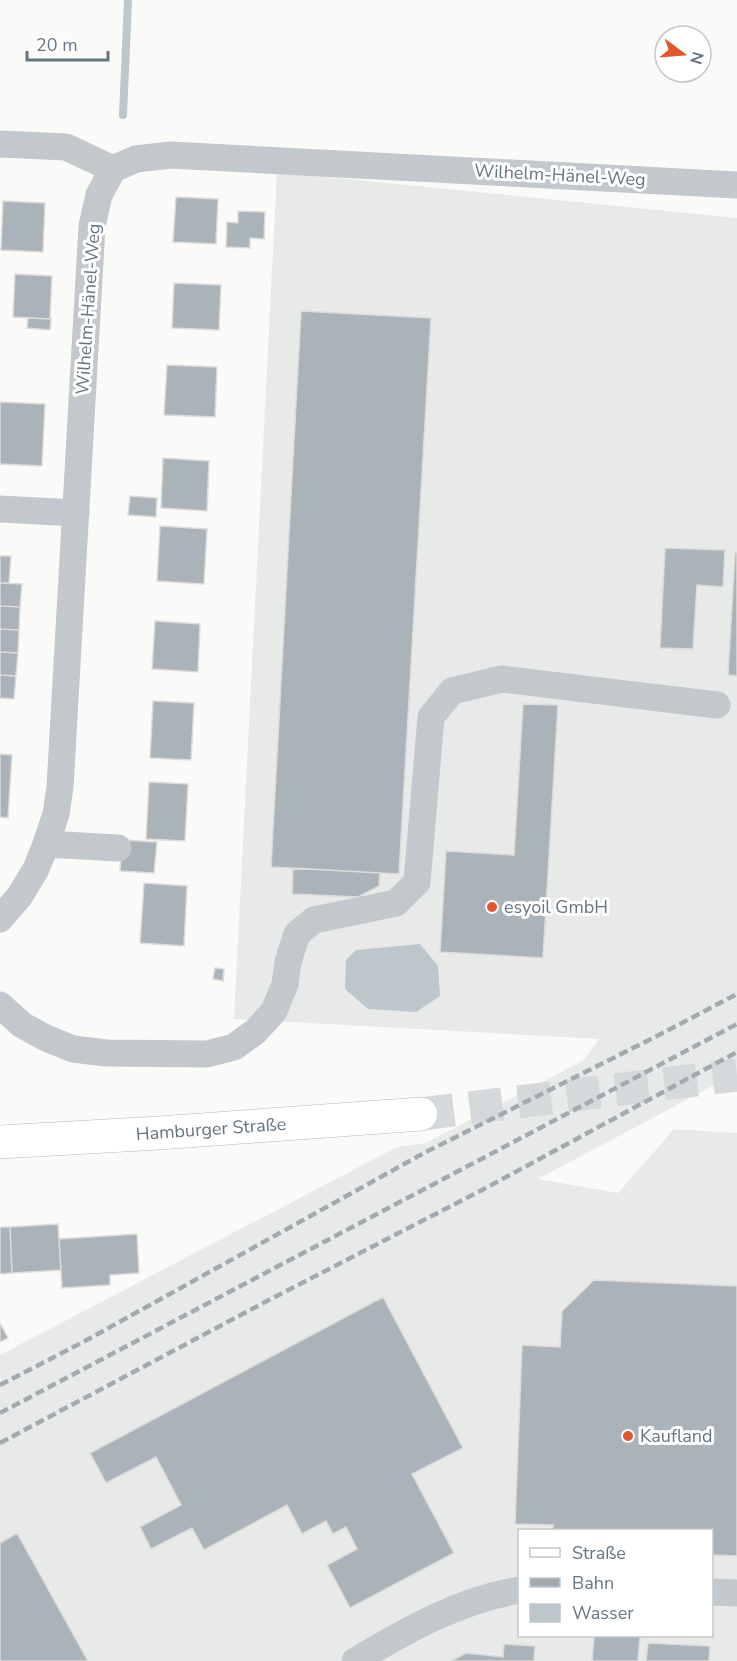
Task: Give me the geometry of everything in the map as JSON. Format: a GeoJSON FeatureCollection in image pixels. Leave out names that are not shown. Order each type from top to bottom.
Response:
{"type":"FeatureCollection","features":[{"type":"Feature","properties":{"kind":"main road","name":"Hamburger Straße"},"geometry":{"type":"LineString","coordinates":[[4,1141],[159,1134],[421,1114]]}},
{"type":"Feature","properties":{"kind":"street"},"geometry":{"type":"LineString","coordinates":[[0,144],[66,147],[113,169]]}},
{"type":"Feature","properties":{"kind":"street","name":"Wilhelm-Hänel-Weg"},"geometry":{"type":"LineString","coordinates":[[0,920],[20,897],[36,869],[56,814],[60,787],[92,226],[99,195],[113,169],[136,159],[171,155],[737,185]]}},
{"type":"Feature","properties":{"kind":"street"},"geometry":{"type":"LineString","coordinates":[[0,509],[76,513]]}},
{"type":"Feature","properties":{"kind":"street"},"geometry":{"type":"LineString","coordinates":[[0,1005],[22,1025],[46,1038],[73,1048],[106,1053],[207,1054],[234,1047],[256,1031],[274,1011],[285,984],[288,962],[297,934],[315,920],[396,903],[417,882],[430,717],[452,691],[502,679],[717,705]]}},
{"type":"Feature","properties":{"kind":"street"},"geometry":{"type":"LineString","coordinates":[[46,844],[118,848]]}},
{"type":"Feature","properties":{"kind":"street"},"geometry":{"type":"LineString","coordinates":[[355,1661],[430,1619],[485,1598],[518,1590]]}},
{"type":"Feature","properties":{"kind":"street"},"geometry":{"type":"LineString","coordinates":[[713,1592],[737,1593]]}},
{"type":"Feature","properties":{"kind":"shaded area"},"geometry":{"type":"Polygon","coordinates":[[[277,172],[737,218],[737,1073],[538,1179],[618,1193],[674,1129],[737,1133],[737,1661],[0,1661],[0,1355],[397,1147],[426,1143],[584,1060],[599,1039],[234,1019],[277,172]]]}},
{"type":"Feature","properties":{"kind":"water"},"geometry":{"type":"Polygon","coordinates":[[[420,944],[438,966],[440,996],[416,1012],[368,1009],[345,989],[346,960],[356,950],[420,944]]]}},
{"type":"Feature","properties":{"kind":"building"},"geometry":{"type":"Polygon","coordinates":[[[176,197],[218,199],[216,244],[173,242],[176,197]]]}},
{"type":"Feature","properties":{"kind":"building"},"geometry":{"type":"Polygon","coordinates":[[[3,201],[45,203],[43,252],[1,250],[3,201]]]}},
{"type":"Feature","properties":{"kind":"building"},"geometry":{"type":"Polygon","coordinates":[[[238,211],[265,212],[264,239],[250,238],[250,248],[226,247],[227,222],[238,223],[238,211]]]}},
{"type":"Feature","properties":{"kind":"building"},"geometry":{"type":"Polygon","coordinates":[[[15,274],[52,276],[50,319],[13,317],[15,274]]]}},
{"type":"Feature","properties":{"kind":"building"},"geometry":{"type":"Polygon","coordinates":[[[174,283],[221,285],[219,330],[172,328],[174,283]]]}},
{"type":"Feature","properties":{"kind":"building"},"geometry":{"type":"Polygon","coordinates":[[[301,311],[431,318],[399,874],[271,867],[301,311]]]}},
{"type":"Feature","properties":{"kind":"building"},"geometry":{"type":"Polygon","coordinates":[[[28,318],[51,319],[50,330],[27,328],[28,318]]]}},
{"type":"Feature","properties":{"kind":"building"},"geometry":{"type":"Polygon","coordinates":[[[167,365],[217,367],[215,417],[164,415],[167,365]]]}},
{"type":"Feature","properties":{"kind":"building"},"geometry":{"type":"Polygon","coordinates":[[[0,402],[45,404],[42,466],[0,464],[0,402]]]}},
{"type":"Feature","properties":{"kind":"building"},"geometry":{"type":"Polygon","coordinates":[[[163,458],[209,461],[207,511],[161,508],[163,458]]]}},
{"type":"Feature","properties":{"kind":"building"},"geometry":{"type":"Polygon","coordinates":[[[130,496],[157,498],[156,517],[128,515],[130,496]]]}},
{"type":"Feature","properties":{"kind":"building"},"geometry":{"type":"Polygon","coordinates":[[[160,526],[207,529],[204,584],[157,581],[160,526]]]}},
{"type":"Feature","properties":{"kind":"building"},"geometry":{"type":"Polygon","coordinates":[[[665,548],[725,550],[723,587],[697,585],[693,649],[660,648],[665,548]]]}},
{"type":"Feature","properties":{"kind":"building"},"geometry":{"type":"Polygon","coordinates":[[[735,553],[737,553],[737,676],[728,675],[735,553]]]}},
{"type":"Feature","properties":{"kind":"building"},"geometry":{"type":"Polygon","coordinates":[[[0,556],[11,556],[9,583],[0,583],[0,556]]]}},
{"type":"Feature","properties":{"kind":"building"},"geometry":{"type":"Polygon","coordinates":[[[0,583],[22,584],[20,607],[0,606],[0,583]]]}},
{"type":"Feature","properties":{"kind":"building"},"geometry":{"type":"Polygon","coordinates":[[[0,606],[20,607],[19,630],[0,629],[0,606]]]}},
{"type":"Feature","properties":{"kind":"building"},"geometry":{"type":"Polygon","coordinates":[[[155,621],[200,624],[198,672],[152,669],[155,621]]]}},
{"type":"Feature","properties":{"kind":"building"},"geometry":{"type":"Polygon","coordinates":[[[0,629],[19,630],[18,653],[0,652],[0,629]]]}},
{"type":"Feature","properties":{"kind":"building"},"geometry":{"type":"Polygon","coordinates":[[[0,652],[18,653],[16,676],[0,675],[0,652]]]}},
{"type":"Feature","properties":{"kind":"building"},"geometry":{"type":"Polygon","coordinates":[[[0,675],[16,676],[14,699],[0,698],[0,675]]]}},
{"type":"Feature","properties":{"kind":"building"},"geometry":{"type":"Polygon","coordinates":[[[153,701],[194,703],[191,760],[150,758],[153,701]]]}},
{"type":"Feature","properties":{"kind":"building"},"geometry":{"type":"Polygon","coordinates":[[[523,704],[558,705],[543,958],[440,952],[446,851],[514,855],[523,704]]]}},
{"type":"Feature","properties":{"kind":"building"},"geometry":{"type":"Polygon","coordinates":[[[0,754],[12,755],[8,818],[0,817],[0,754]]]}},
{"type":"Feature","properties":{"kind":"building"},"geometry":{"type":"Polygon","coordinates":[[[149,782],[188,784],[185,841],[146,839],[149,782]]]}},
{"type":"Feature","properties":{"kind":"building"},"geometry":{"type":"Polygon","coordinates":[[[122,840],[157,842],[154,873],[120,871],[122,840]]]}},
{"type":"Feature","properties":{"kind":"building"},"geometry":{"type":"Polygon","coordinates":[[[293,868],[380,873],[379,886],[358,897],[292,894],[293,868]]]}},
{"type":"Feature","properties":{"kind":"building"},"geometry":{"type":"Polygon","coordinates":[[[144,883],[187,886],[184,946],[140,943],[144,883]]]}},
{"type":"Feature","properties":{"kind":"building"},"geometry":{"type":"Polygon","coordinates":[[[215,968],[224,969],[223,981],[213,979],[215,968]]]}},
{"type":"Feature","properties":{"kind":"building"},"geometry":{"type":"Polygon","coordinates":[[[58,1224],[61,1270],[12,1273],[10,1227],[58,1224]]]}},
{"type":"Feature","properties":{"kind":"building"},"geometry":{"type":"Polygon","coordinates":[[[0,1227],[10,1227],[12,1273],[0,1274],[0,1227]]]}},
{"type":"Feature","properties":{"kind":"building"},"geometry":{"type":"Polygon","coordinates":[[[137,1234],[139,1273],[110,1275],[110,1285],[62,1288],[59,1239],[137,1234]]]}},
{"type":"Feature","properties":{"kind":"building","name":"Kaufland"},"geometry":{"type":"Polygon","coordinates":[[[594,1280],[737,1286],[737,1556],[713,1555],[713,1529],[553,1529],[553,1525],[515,1524],[522,1345],[560,1347],[562,1311],[594,1280]]]}},
{"type":"Feature","properties":{"kind":"building"},"geometry":{"type":"Polygon","coordinates":[[[383,1297],[463,1448],[412,1474],[454,1553],[350,1608],[327,1565],[357,1549],[346,1527],[333,1534],[326,1521],[302,1534],[287,1505],[204,1550],[192,1528],[151,1549],[140,1527],[181,1505],[156,1457],[106,1483],[90,1453],[383,1297]]]}},
{"type":"Feature","properties":{"kind":"building"},"geometry":{"type":"Polygon","coordinates":[[[0,1323],[8,1338],[0,1342],[0,1323]]]}},
{"type":"Feature","properties":{"kind":"building"},"geometry":{"type":"Polygon","coordinates":[[[17,1533],[88,1661],[0,1661],[0,1543],[17,1533]]]}},
{"type":"Feature","properties":{"kind":"building"},"geometry":{"type":"Polygon","coordinates":[[[594,1637],[640,1637],[638,1661],[592,1661],[594,1637]]]}},
{"type":"Feature","properties":{"kind":"building"},"geometry":{"type":"Polygon","coordinates":[[[648,1643],[710,1646],[709,1661],[646,1661],[648,1643]]]}},
{"type":"Feature","properties":{"kind":"building"},"geometry":{"type":"Polygon","coordinates":[[[504,1644],[535,1646],[534,1661],[451,1661],[466,1653],[503,1657],[504,1644]]]}},
{"type":"Feature","properties":{"kind":"waterway"},"geometry":{"type":"LineString","coordinates":[[123,115],[128,0]]}},
{"type":"Feature","properties":{"kind":"tunnel"},"geometry":{"type":"LineString","coordinates":[[421,1114],[737,1075]]}},
{"type":"Feature","properties":{"kind":"railway"},"geometry":{"type":"LineString","coordinates":[[0,1385],[85,1341],[424,1153],[737,994]]}},
{"type":"Feature","properties":{"kind":"railway"},"geometry":{"type":"LineString","coordinates":[[0,1413],[737,1024]]}},
{"type":"Feature","properties":{"kind":"railway"},"geometry":{"type":"LineString","coordinates":[[0,1443],[484,1189],[737,1052]]}},
{"type":"Feature","properties":{"kind":"place","name":"esyoil GmbH"},"geometry":{"type":"Point","coordinates":[492,907]}},
{"type":"Feature","properties":{"kind":"place","name":"Kaufland"},"geometry":{"type":"Point","coordinates":[628,1436]}}]}
